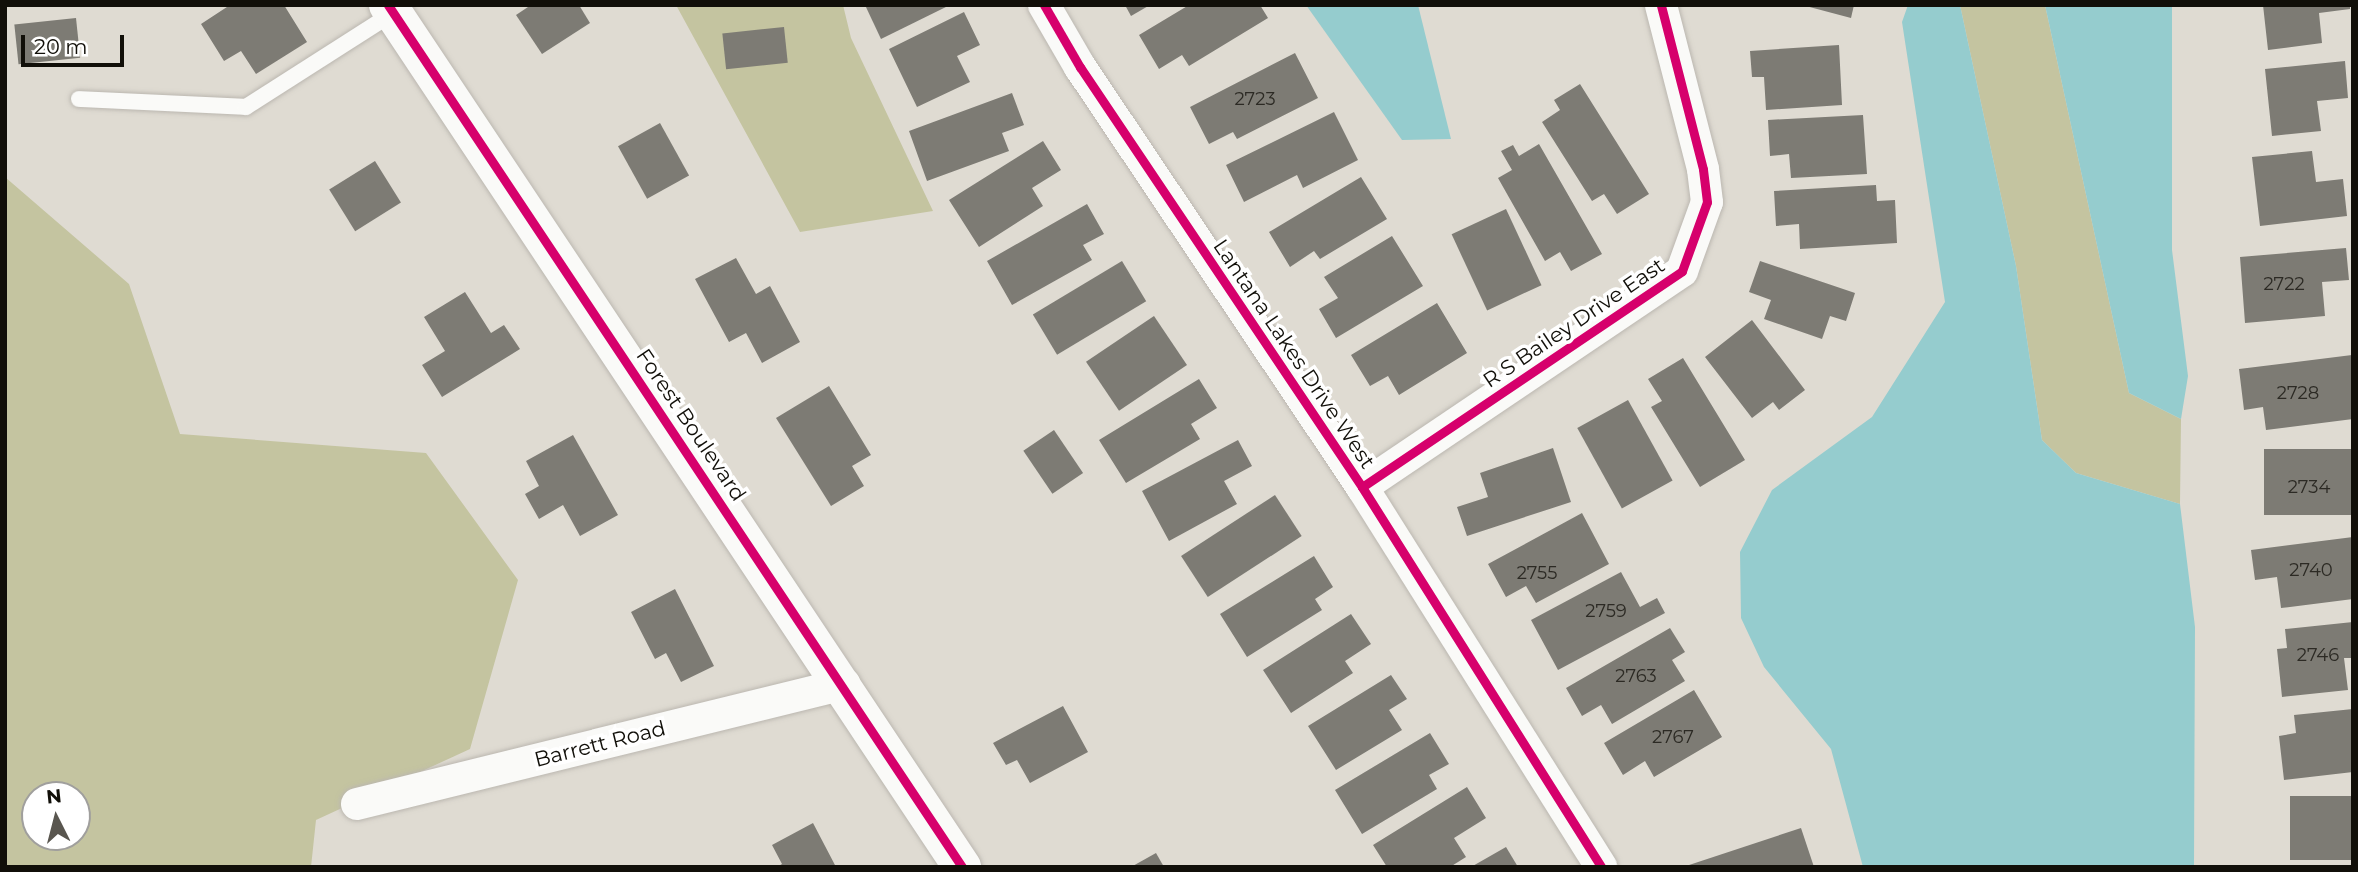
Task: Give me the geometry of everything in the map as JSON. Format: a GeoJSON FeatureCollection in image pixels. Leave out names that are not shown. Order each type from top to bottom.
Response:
{"type":"FeatureCollection","features":[{"type":"Feature","properties":{"kind":"street","name":"Lantana Lakes Drive West"},"geometry":{"type":"LineString","coordinates":[[1044,5],[1080,67],[1363,487],[1601,867]]}},
{"type":"Feature","properties":{"kind":"street","name":"R S Bailey Drive East"},"geometry":{"type":"LineString","coordinates":[[1363,487],[1682,271],[1707,202],[1703,169],[1661,5]]}},
{"type":"Feature","properties":{"kind":"street","name":"Forest Boulevard"},"geometry":{"type":"LineString","coordinates":[[390,9],[844,684],[962,867]]}},
{"type":"Feature","properties":{"kind":"street","name":"Barrett Road"},"geometry":{"type":"LineString","coordinates":[[357,804],[844,684]]}},
{"type":"Feature","properties":{"kind":"lane"},"geometry":{"type":"LineString","coordinates":[[79,99],[246,107],[390,9]]}},
{"type":"Feature","properties":{"kind":"green space"},"geometry":{"type":"Polygon","coordinates":[[[676,5],[843,5],[851,38],[933,211],[800,232],[676,5]]]}},
{"type":"Feature","properties":{"kind":"green space"},"geometry":{"type":"Polygon","coordinates":[[[1960,5],[2045,5],[2129,393],[2181,419],[2180,504],[2076,473],[2042,440],[2016,266],[1960,5]]]}},
{"type":"Feature","properties":{"kind":"green space"},"geometry":{"type":"Polygon","coordinates":[[[5,177],[129,284],[180,434],[426,453],[518,580],[470,749],[316,820],[311,867],[5,867],[5,177]]]}},
{"type":"Feature","properties":{"kind":"water"},"geometry":{"type":"Polygon","coordinates":[[[1306,5],[1418,5],[1451,139],[1402,140],[1306,5]]]}},
{"type":"Feature","properties":{"kind":"water"},"geometry":{"type":"Polygon","coordinates":[[[1908,5],[1960,5],[2016,266],[2042,440],[2076,473],[2180,504],[2195,627],[2194,867],[1863,867],[1831,749],[1764,667],[1741,618],[1740,552],[1772,490],[1872,417],[1945,302],[1902,22],[1908,5]]]}},
{"type":"Feature","properties":{"kind":"water"},"geometry":{"type":"Polygon","coordinates":[[[2045,5],[2172,5],[2172,250],[2188,376],[2181,419],[2129,393],[2045,5]]]}},
{"type":"Feature","properties":{"kind":"building"},"geometry":{"type":"Polygon","coordinates":[[[230,5],[284,5],[307,42],[256,74],[241,51],[224,61],[201,24],[230,5]]]}},
{"type":"Feature","properties":{"kind":"building"},"geometry":{"type":"Polygon","coordinates":[[[531,5],[579,5],[590,23],[542,54],[516,15],[531,5]]]}},
{"type":"Feature","properties":{"kind":"building"},"geometry":{"type":"Polygon","coordinates":[[[865,5],[950,5],[881,39],[865,5]]]}},
{"type":"Feature","properties":{"kind":"building"},"geometry":{"type":"Polygon","coordinates":[[[1125,5],[1150,5],[1131,16],[1125,5]]]}},
{"type":"Feature","properties":{"kind":"building"},"geometry":{"type":"Polygon","coordinates":[[[1189,5],[1260,5],[1268,18],[1189,66],[1182,55],[1159,69],[1139,35],[1189,5]]]}},
{"type":"Feature","properties":{"kind":"building"},"geometry":{"type":"Polygon","coordinates":[[[1802,5],[1854,5],[1851,18],[1802,5]]]}},
{"type":"Feature","properties":{"kind":"building"},"geometry":{"type":"Polygon","coordinates":[[[2263,5],[2350,5],[2350,9],[2319,13],[2322,43],[2268,50],[2263,5]]]}},
{"type":"Feature","properties":{"kind":"building"},"geometry":{"type":"Polygon","coordinates":[[[964,12],[980,45],[957,56],[970,82],[917,107],[889,49],[964,12]]]}},
{"type":"Feature","properties":{"kind":"building"},"geometry":{"type":"Polygon","coordinates":[[[76,18],[80,58],[19,64],[14,24],[76,18]]]}},
{"type":"Feature","properties":{"kind":"building"},"geometry":{"type":"Polygon","coordinates":[[[784,27],[788,63],[726,69],[722,33],[784,27]]]}},
{"type":"Feature","properties":{"kind":"building"},"geometry":{"type":"Polygon","coordinates":[[[1839,45],[1842,105],[1766,110],[1764,77],[1752,77],[1750,51],[1839,45]]]}},
{"type":"Feature","properties":{"kind":"building"},"geometry":{"type":"Polygon","coordinates":[[[1295,53],[1318,98],[1237,139],[1233,132],[1209,144],[1190,107],[1295,53]]]}},
{"type":"Feature","properties":{"kind":"building"},"geometry":{"type":"Polygon","coordinates":[[[2345,61],[2348,98],[2317,101],[2321,131],[2272,136],[2265,69],[2345,61]]]}},
{"type":"Feature","properties":{"kind":"building"},"geometry":{"type":"Polygon","coordinates":[[[1580,84],[1649,194],[1617,214],[1604,194],[1592,201],[1542,122],[1560,110],[1554,100],[1580,84]]]}},
{"type":"Feature","properties":{"kind":"building"},"geometry":{"type":"Polygon","coordinates":[[[1012,93],[1024,125],[1002,133],[1009,151],[927,181],[909,131],[1012,93]]]}},
{"type":"Feature","properties":{"kind":"building"},"geometry":{"type":"Polygon","coordinates":[[[1334,112],[1358,160],[1303,188],[1297,175],[1244,202],[1226,165],[1334,112]]]}},
{"type":"Feature","properties":{"kind":"building"},"geometry":{"type":"Polygon","coordinates":[[[1863,115],[1867,174],[1791,178],[1789,154],[1770,156],[1768,120],[1863,115]]]}},
{"type":"Feature","properties":{"kind":"building"},"geometry":{"type":"Polygon","coordinates":[[[660,123],[689,175],[647,199],[618,146],[660,123]]]}},
{"type":"Feature","properties":{"kind":"building"},"geometry":{"type":"Polygon","coordinates":[[[1043,141],[1061,170],[1032,188],[1043,206],[979,247],[949,200],[1043,141]]]}},
{"type":"Feature","properties":{"kind":"building"},"geometry":{"type":"Polygon","coordinates":[[[1539,144],[1602,254],[1571,271],[1560,252],[1545,261],[1498,178],[1512,170],[1501,151],[1513,145],[1519,156],[1539,144]]]}},
{"type":"Feature","properties":{"kind":"building"},"geometry":{"type":"Polygon","coordinates":[[[2312,151],[2316,182],[2343,179],[2347,216],[2260,226],[2252,157],[2312,151]]]}},
{"type":"Feature","properties":{"kind":"building"},"geometry":{"type":"Polygon","coordinates":[[[375,161],[401,203],[355,231],[329,190],[375,161]]]}},
{"type":"Feature","properties":{"kind":"building"},"geometry":{"type":"Polygon","coordinates":[[[1361,177],[1387,219],[1320,259],[1314,251],[1290,267],[1269,232],[1361,177]]]}},
{"type":"Feature","properties":{"kind":"building"},"geometry":{"type":"Polygon","coordinates":[[[1876,185],[1877,201],[1895,200],[1897,243],[1800,249],[1799,224],[1776,226],[1774,191],[1876,185]]]}},
{"type":"Feature","properties":{"kind":"building"},"geometry":{"type":"Polygon","coordinates":[[[1087,204],[1104,234],[1083,245],[1092,260],[1012,305],[987,261],[1087,204]]]}},
{"type":"Feature","properties":{"kind":"building"},"geometry":{"type":"Polygon","coordinates":[[[1506,209],[1541,285],[1487,310],[1452,234],[1506,209]]]}},
{"type":"Feature","properties":{"kind":"building"},"geometry":{"type":"Polygon","coordinates":[[[1392,236],[1423,286],[1336,338],[1319,309],[1338,298],[1324,277],[1392,236]]]}},
{"type":"Feature","properties":{"kind":"building"},"geometry":{"type":"Polygon","coordinates":[[[2346,248],[2349,280],[2322,282],[2325,316],[2245,323],[2240,257],[2346,248]]]}},
{"type":"Feature","properties":{"kind":"building"},"geometry":{"type":"Polygon","coordinates":[[[736,258],[756,294],[770,286],[800,342],[762,363],[746,333],[729,342],[695,279],[736,258]]]}},
{"type":"Feature","properties":{"kind":"building"},"geometry":{"type":"Polygon","coordinates":[[[1122,261],[1146,301],[1057,355],[1033,315],[1122,261]]]}},
{"type":"Feature","properties":{"kind":"building"},"geometry":{"type":"Polygon","coordinates":[[[1760,261],[1855,293],[1846,321],[1830,316],[1822,339],[1764,319],[1771,300],[1749,292],[1760,261]]]}},
{"type":"Feature","properties":{"kind":"building"},"geometry":{"type":"Polygon","coordinates":[[[465,292],[491,333],[504,325],[520,349],[442,397],[422,365],[445,351],[424,317],[465,292]]]}},
{"type":"Feature","properties":{"kind":"building"},"geometry":{"type":"Polygon","coordinates":[[[1437,303],[1467,353],[1399,395],[1388,376],[1370,386],[1351,355],[1437,303]]]}},
{"type":"Feature","properties":{"kind":"building"},"geometry":{"type":"Polygon","coordinates":[[[1154,316],[1187,365],[1119,411],[1086,362],[1154,316]]]}},
{"type":"Feature","properties":{"kind":"building"},"geometry":{"type":"Polygon","coordinates":[[[1752,320],[1805,390],[1779,410],[1773,402],[1752,418],[1705,357],[1752,320]]]}},
{"type":"Feature","properties":{"kind":"building"},"geometry":{"type":"Polygon","coordinates":[[[2352,355],[2353,419],[2266,430],[2263,407],[2244,410],[2239,369],[2352,355]]]}},
{"type":"Feature","properties":{"kind":"building"},"geometry":{"type":"Polygon","coordinates":[[[1683,358],[1745,460],[1700,487],[1651,407],[1662,401],[1648,379],[1683,358]]]}},
{"type":"Feature","properties":{"kind":"building"},"geometry":{"type":"Polygon","coordinates":[[[1199,379],[1217,408],[1191,424],[1200,439],[1126,483],[1099,440],[1199,379]]]}},
{"type":"Feature","properties":{"kind":"building"},"geometry":{"type":"Polygon","coordinates":[[[829,386],[871,455],[852,466],[864,486],[831,506],[776,418],[829,386]]]}},
{"type":"Feature","properties":{"kind":"building"},"geometry":{"type":"Polygon","coordinates":[[[1628,400],[1673,480],[1622,509],[1577,428],[1628,400]]]}},
{"type":"Feature","properties":{"kind":"building"},"geometry":{"type":"Polygon","coordinates":[[[1054,430],[1083,473],[1052,494],[1023,451],[1054,430]]]}},
{"type":"Feature","properties":{"kind":"building"},"geometry":{"type":"Polygon","coordinates":[[[573,435],[618,515],[580,536],[563,505],[539,519],[525,494],[539,486],[526,461],[573,435]]]}},
{"type":"Feature","properties":{"kind":"building"},"geometry":{"type":"Polygon","coordinates":[[[1238,440],[1252,466],[1224,481],[1237,504],[1169,541],[1142,491],[1238,440]]]}},
{"type":"Feature","properties":{"kind":"building"},"geometry":{"type":"Polygon","coordinates":[[[1553,448],[1571,502],[1467,536],[1457,507],[1488,497],[1480,473],[1553,448]]]}},
{"type":"Feature","properties":{"kind":"building"},"geometry":{"type":"Polygon","coordinates":[[[2264,449],[2353,449],[2353,515],[2264,515],[2264,449]]]}},
{"type":"Feature","properties":{"kind":"building"},"geometry":{"type":"Polygon","coordinates":[[[1275,495],[1302,536],[1208,597],[1181,556],[1275,495]]]}},
{"type":"Feature","properties":{"kind":"building"},"geometry":{"type":"Polygon","coordinates":[[[1582,513],[1609,564],[1536,603],[1526,586],[1506,597],[1488,564],[1582,513]]]}},
{"type":"Feature","properties":{"kind":"building"},"geometry":{"type":"Polygon","coordinates":[[[2353,537],[2353,599],[2281,608],[2277,577],[2255,580],[2251,550],[2353,537]]]}},
{"type":"Feature","properties":{"kind":"building"},"geometry":{"type":"Polygon","coordinates":[[[1314,556],[1333,587],[1315,599],[1322,610],[1247,657],[1220,614],[1314,556]]]}},
{"type":"Feature","properties":{"kind":"building"},"geometry":{"type":"Polygon","coordinates":[[[1621,572],[1640,607],[1657,598],[1665,613],[1558,670],[1531,620],[1621,572]]]}},
{"type":"Feature","properties":{"kind":"building"},"geometry":{"type":"Polygon","coordinates":[[[675,589],[714,666],[681,682],[666,653],[655,659],[631,612],[675,589]]]}},
{"type":"Feature","properties":{"kind":"building"},"geometry":{"type":"Polygon","coordinates":[[[1351,614],[1371,644],[1345,661],[1353,673],[1291,713],[1263,670],[1351,614]]]}},
{"type":"Feature","properties":{"kind":"building"},"geometry":{"type":"Polygon","coordinates":[[[2353,622],[2353,658],[2344,658],[2348,690],[2282,697],[2277,649],[2287,648],[2285,629],[2353,622]]]}},
{"type":"Feature","properties":{"kind":"building"},"geometry":{"type":"Polygon","coordinates":[[[1670,628],[1685,652],[1672,660],[1685,681],[1612,724],[1601,705],[1582,716],[1566,688],[1670,628]]]}},
{"type":"Feature","properties":{"kind":"building"},"geometry":{"type":"Polygon","coordinates":[[[1391,675],[1407,699],[1389,710],[1402,730],[1336,770],[1308,726],[1391,675]]]}},
{"type":"Feature","properties":{"kind":"building"},"geometry":{"type":"Polygon","coordinates":[[[1694,690],[1722,737],[1654,777],[1645,761],[1623,775],[1604,743],[1694,690]]]}},
{"type":"Feature","properties":{"kind":"building"},"geometry":{"type":"Polygon","coordinates":[[[1063,706],[1088,752],[1030,783],[1017,760],[1006,765],[993,743],[1063,706]]]}},
{"type":"Feature","properties":{"kind":"building"},"geometry":{"type":"Polygon","coordinates":[[[2353,709],[2353,772],[2284,780],[2279,736],[2296,733],[2294,715],[2353,709]]]}},
{"type":"Feature","properties":{"kind":"building"},"geometry":{"type":"Polygon","coordinates":[[[1430,733],[1449,764],[1429,775],[1437,789],[1362,834],[1335,790],[1430,733]]]}},
{"type":"Feature","properties":{"kind":"building"},"geometry":{"type":"Polygon","coordinates":[[[1467,787],[1486,818],[1454,838],[1466,857],[1450,867],[1387,867],[1373,845],[1467,787]]]}},
{"type":"Feature","properties":{"kind":"building"},"geometry":{"type":"Polygon","coordinates":[[[2290,796],[2353,796],[2353,860],[2290,860],[2290,796]]]}},
{"type":"Feature","properties":{"kind":"building"},"geometry":{"type":"Polygon","coordinates":[[[813,823],[836,867],[777,867],[782,864],[772,845],[813,823]]]}},
{"type":"Feature","properties":{"kind":"building"},"geometry":{"type":"Polygon","coordinates":[[[1801,828],[1814,867],[1686,867],[1686,866],[1801,828]]]}},
{"type":"Feature","properties":{"kind":"building"},"geometry":{"type":"Polygon","coordinates":[[[1506,847],[1518,867],[1471,867],[1506,847]]]}},
{"type":"Feature","properties":{"kind":"building"},"geometry":{"type":"Polygon","coordinates":[[[1156,853],[1164,867],[1131,867],[1156,853]]]}},
{"type":"Feature","properties":{"kind":"cycle path"},"geometry":{"type":"LineString","coordinates":[[388,5],[962,867]]}},
{"type":"Feature","properties":{"kind":"cycle path"},"geometry":{"type":"LineString","coordinates":[[1044,5],[1080,67],[1362,487],[1601,867]]}},
{"type":"Feature","properties":{"kind":"cycle path"},"geometry":{"type":"LineString","coordinates":[[1362,487],[1682,271],[1707,202],[1703,169],[1661,5]]}}]}
